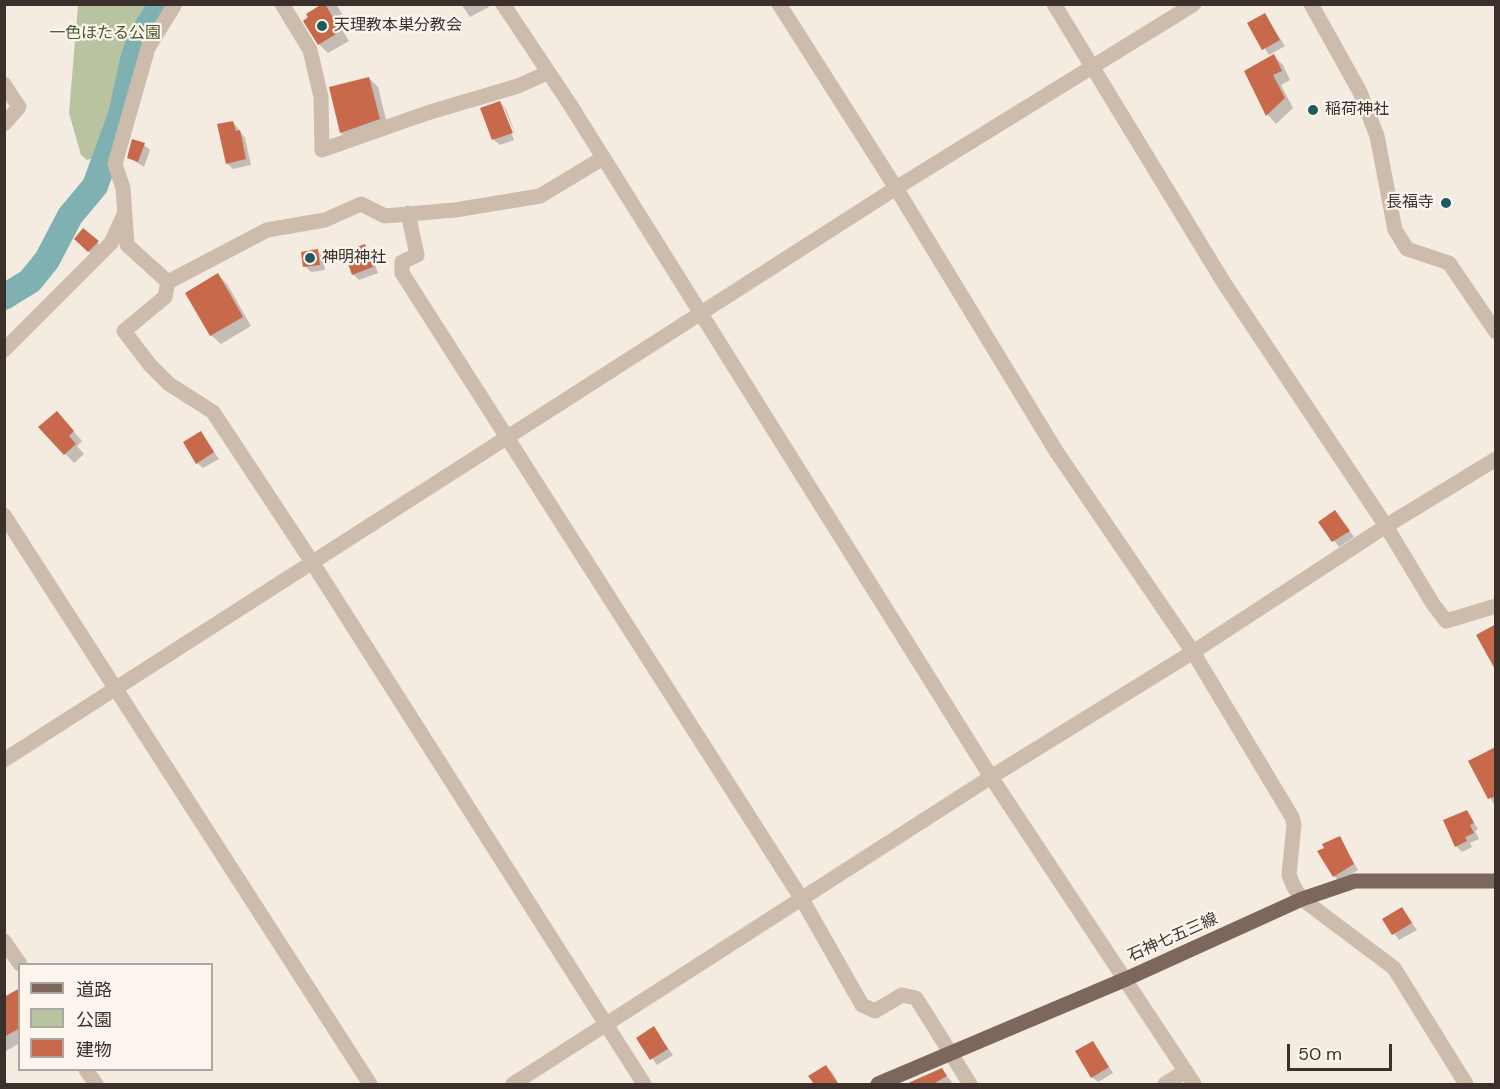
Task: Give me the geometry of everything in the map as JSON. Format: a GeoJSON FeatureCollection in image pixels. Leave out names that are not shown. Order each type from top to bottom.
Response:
{"type":"FeatureCollection","features":[{"type":"Feature","properties":{"kind":"main road","name":"石神七五三線"},"geometry":{"type":"LineString","coordinates":[[878,1084],[1126,979],[1302,899],[1355,881],[1496,880]]}},
{"type":"Feature","properties":{"kind":"street"},"geometry":{"type":"LineString","coordinates":[[168,282],[127,245],[123,188],[115,164],[148,48],[175,4]]}},
{"type":"Feature","properties":{"kind":"street"},"geometry":{"type":"LineString","coordinates":[[282,4],[310,50],[321,97],[322,150],[427,113],[518,86],[547,73]]}},
{"type":"Feature","properties":{"kind":"street"},"geometry":{"type":"LineString","coordinates":[[503,4],[603,158],[991,777],[1190,1078],[1165,1084]]}},
{"type":"Feature","properties":{"kind":"street"},"geometry":{"type":"LineString","coordinates":[[779,4],[896,188],[1056,451],[1193,652],[1292,817],[1294,824],[1288,875],[1302,899],[1394,968],[1466,1084]]}},
{"type":"Feature","properties":{"kind":"street"},"geometry":{"type":"LineString","coordinates":[[1054,4],[1224,282],[1386,526],[1446,621],[1496,606]]}},
{"type":"Feature","properties":{"kind":"street"},"geometry":{"type":"LineString","coordinates":[[4,760],[896,188],[1194,4]]}},
{"type":"Feature","properties":{"kind":"street"},"geometry":{"type":"LineString","coordinates":[[1311,4],[1360,92],[1377,136],[1395,230],[1407,249],[1449,263],[1496,332]]}},
{"type":"Feature","properties":{"kind":"street"},"geometry":{"type":"LineString","coordinates":[[4,84],[20,107],[4,124]]}},
{"type":"Feature","properties":{"kind":"street"},"geometry":{"type":"LineString","coordinates":[[168,282],[267,230],[325,220],[361,204],[385,216],[455,210],[540,196],[603,158]]}},
{"type":"Feature","properties":{"kind":"street"},"geometry":{"type":"LineString","coordinates":[[408,213],[417,255],[402,262],[402,273],[803,901],[862,1005],[875,1011],[902,995],[916,998],[970,1084]]}},
{"type":"Feature","properties":{"kind":"street"},"geometry":{"type":"LineString","coordinates":[[4,350],[111,243],[124,215]]}},
{"type":"Feature","properties":{"kind":"street"},"geometry":{"type":"LineString","coordinates":[[168,282],[165,297],[124,331],[150,365],[169,384],[213,412],[312,562],[644,1084]]}},
{"type":"Feature","properties":{"kind":"street"},"geometry":{"type":"LineString","coordinates":[[513,1084],[803,901],[991,777],[1193,652],[1386,526],[1496,459]]}},
{"type":"Feature","properties":{"kind":"street"},"geometry":{"type":"LineString","coordinates":[[4,515],[370,1084]]}},
{"type":"Feature","properties":{"kind":"street"},"geometry":{"type":"LineString","coordinates":[[4,941],[19,963]]}},
{"type":"Feature","properties":{"kind":"street"},"geometry":{"type":"LineString","coordinates":[[87,1071],[96,1084]]}},
{"type":"Feature","properties":{"kind":"green space","name":"一色ほたる公園"},"geometry":{"type":"Polygon","coordinates":[[[78,5],[157,5],[133,43],[115,124],[98,157],[87,160],[81,155],[69,113],[78,5]]]}},
{"type":"Feature","properties":{"kind":"building","name":"天理教本巣分教会"},"geometry":{"type":"Polygon","coordinates":[[[325,4],[341,31],[318,45],[303,21],[308,17],[306,14],[325,4]]]}},
{"type":"Feature","properties":{"kind":"building"},"geometry":{"type":"Polygon","coordinates":[[[1265,13],[1280,40],[1262,50],[1247,23],[1265,13]]]}},
{"type":"Feature","properties":{"kind":"building"},"geometry":{"type":"Polygon","coordinates":[[[1274,54],[1282,71],[1273,75],[1285,98],[1266,116],[1244,71],[1274,54]]]}},
{"type":"Feature","properties":{"kind":"building"},"geometry":{"type":"Polygon","coordinates":[[[369,77],[380,119],[340,133],[329,87],[369,77]]]}},
{"type":"Feature","properties":{"kind":"building"},"geometry":{"type":"Polygon","coordinates":[[[500,101],[513,133],[492,140],[480,108],[500,101]]]}},
{"type":"Feature","properties":{"kind":"building"},"geometry":{"type":"Polygon","coordinates":[[[233,121],[236,131],[240,130],[246,159],[226,164],[217,124],[233,121]]]}},
{"type":"Feature","properties":{"kind":"building"},"geometry":{"type":"Polygon","coordinates":[[[132,139],[145,143],[138,162],[127,158],[132,139]]]}},
{"type":"Feature","properties":{"kind":"building"},"geometry":{"type":"Polygon","coordinates":[[[83,228],[99,241],[88,252],[74,239],[83,228]]]}},
{"type":"Feature","properties":{"kind":"building"},"geometry":{"type":"Polygon","coordinates":[[[365,244],[373,267],[352,275],[344,252],[365,244]]]}},
{"type":"Feature","properties":{"kind":"building","name":"神明神社"},"geometry":{"type":"Polygon","coordinates":[[[318,249],[320,265],[303,267],[301,252],[318,249]]]}},
{"type":"Feature","properties":{"kind":"building"},"geometry":{"type":"Polygon","coordinates":[[[218,273],[243,317],[210,336],[185,293],[218,273]]]}},
{"type":"Feature","properties":{"kind":"building"},"geometry":{"type":"Polygon","coordinates":[[[57,411],[74,431],[69,436],[76,444],[64,455],[38,427],[57,411]]]}},
{"type":"Feature","properties":{"kind":"building"},"geometry":{"type":"Polygon","coordinates":[[[201,431],[214,452],[196,464],[183,442],[201,431]]]}},
{"type":"Feature","properties":{"kind":"building"},"geometry":{"type":"Polygon","coordinates":[[[1335,510],[1350,531],[1332,542],[1318,522],[1335,510]]]}},
{"type":"Feature","properties":{"kind":"building"},"geometry":{"type":"Polygon","coordinates":[[[1496,624],[1496,671],[1476,635],[1496,624]]]}},
{"type":"Feature","properties":{"kind":"building"},"geometry":{"type":"Polygon","coordinates":[[[1496,747],[1496,796],[1488,799],[1468,761],[1496,747]]]}},
{"type":"Feature","properties":{"kind":"building"},"geometry":{"type":"Polygon","coordinates":[[[1467,810],[1474,823],[1470,825],[1474,833],[1465,837],[1467,841],[1455,847],[1443,820],[1467,810]]]}},
{"type":"Feature","properties":{"kind":"building"},"geometry":{"type":"Polygon","coordinates":[[[1340,836],[1354,864],[1333,877],[1317,851],[1324,848],[1322,844],[1340,836]]]}},
{"type":"Feature","properties":{"kind":"building"},"geometry":{"type":"Polygon","coordinates":[[[1402,907],[1412,923],[1392,935],[1382,919],[1402,907]]]}},
{"type":"Feature","properties":{"kind":"building"},"geometry":{"type":"Polygon","coordinates":[[[18,989],[18,1029],[4,1037],[4,997],[18,989]]]}},
{"type":"Feature","properties":{"kind":"building"},"geometry":{"type":"Polygon","coordinates":[[[654,1026],[668,1049],[650,1060],[636,1038],[654,1026]]]}},
{"type":"Feature","properties":{"kind":"building"},"geometry":{"type":"Polygon","coordinates":[[[1093,1041],[1109,1067],[1091,1078],[1075,1051],[1093,1041]]]}},
{"type":"Feature","properties":{"kind":"building"},"geometry":{"type":"Polygon","coordinates":[[[826,1065],[838,1084],[814,1084],[808,1076],[826,1065]]]}},
{"type":"Feature","properties":{"kind":"building"},"geometry":{"type":"Polygon","coordinates":[[[942,1068],[947,1076],[933,1084],[906,1084],[942,1068]]]}},
{"type":"Feature","properties":{"kind":"waterway"},"geometry":{"type":"LineString","coordinates":[[4,297],[30,281],[47,260],[70,216],[95,186],[121,115],[134,56],[142,35],[162,4]]}},
{"type":"Feature","properties":{"kind":"place","name":"天理教本巣分教会"},"geometry":{"type":"Point","coordinates":[322,26]}},
{"type":"Feature","properties":{"kind":"place","name":"稲荷神社"},"geometry":{"type":"Point","coordinates":[1313,110]}},
{"type":"Feature","properties":{"kind":"place","name":"長福寺"},"geometry":{"type":"Point","coordinates":[1446,203]}},
{"type":"Feature","properties":{"kind":"place","name":"神明神社"},"geometry":{"type":"Point","coordinates":[310,258]}}]}
